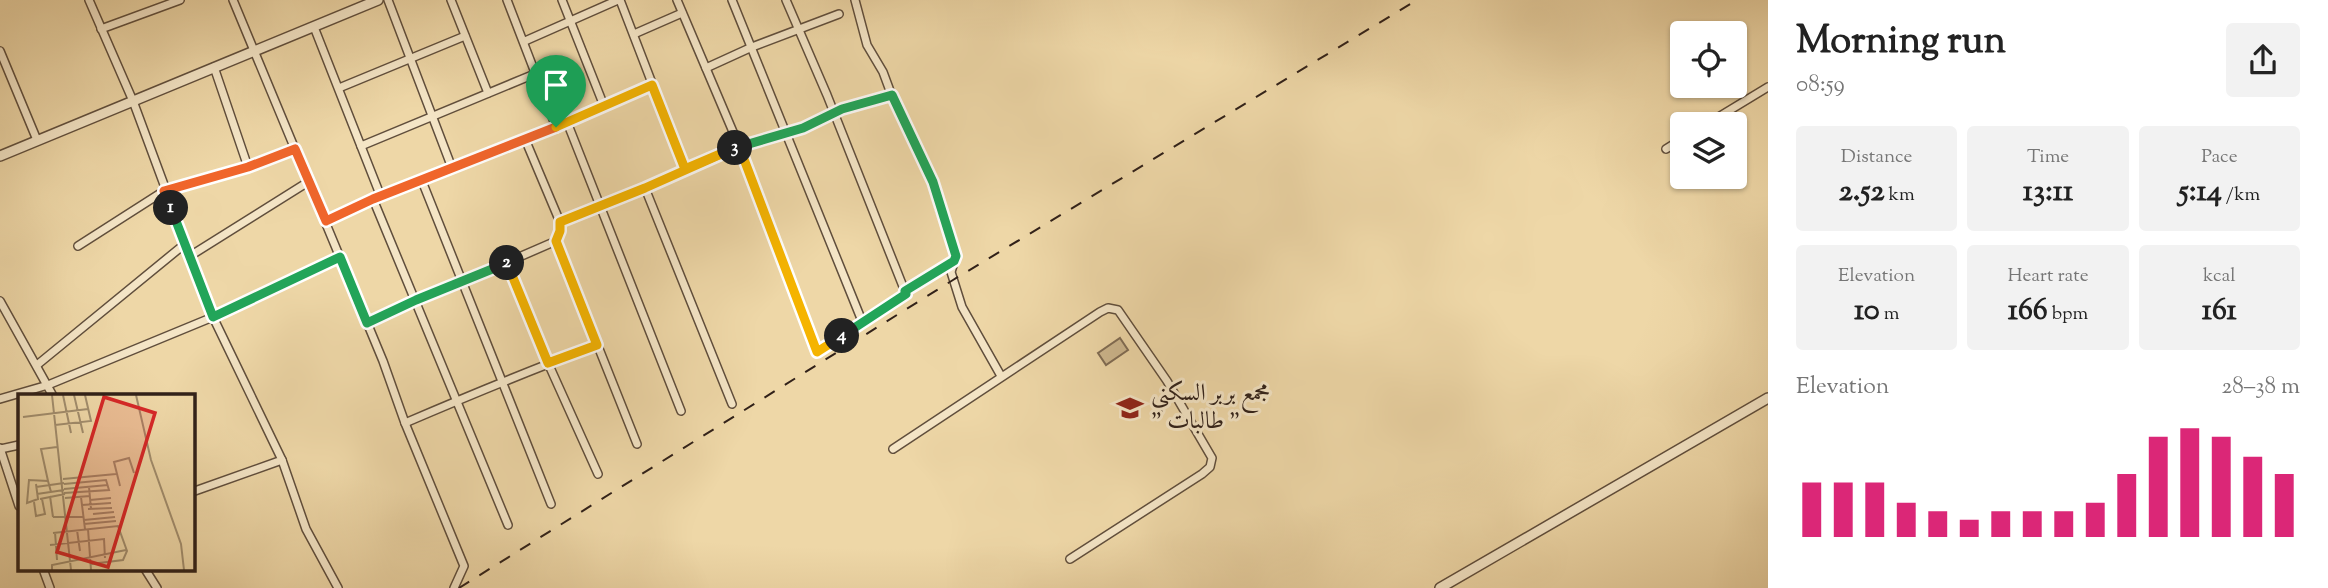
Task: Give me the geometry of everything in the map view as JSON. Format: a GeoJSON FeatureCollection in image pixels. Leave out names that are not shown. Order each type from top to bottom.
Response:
{"type":"FeatureCollection","features":[{"type":"Feature","properties":{"kind":"street"},"geometry":{"type":"LineString","coordinates":[[89,0],[132,101],[213,317],[282,460],[306,529],[338,588]]}},
{"type":"Feature","properties":{"kind":"street"},"geometry":{"type":"LineString","coordinates":[[101,29],[180,0]]}},
{"type":"Feature","properties":{"kind":"street"},"geometry":{"type":"LineString","coordinates":[[233,0],[326,221],[464,566],[454,588]]}},
{"type":"Feature","properties":{"kind":"street"},"geometry":{"type":"LineString","coordinates":[[0,156],[378,0]]}},
{"type":"Feature","properties":{"kind":"street"},"geometry":{"type":"LineString","coordinates":[[388,0],[452,168]]}},
{"type":"Feature","properties":{"kind":"street"},"geometry":{"type":"LineString","coordinates":[[451,0],[488,93]]}},
{"type":"Feature","properties":{"kind":"street"},"geometry":{"type":"LineString","coordinates":[[508,0],[556,127]]}},
{"type":"Feature","properties":{"kind":"street"},"geometry":{"type":"LineString","coordinates":[[562,0],[604,106]]}},
{"type":"Feature","properties":{"kind":"street"},"geometry":{"type":"LineString","coordinates":[[525,41],[619,0],[685,169]]}},
{"type":"Feature","properties":{"kind":"street"},"geometry":{"type":"LineString","coordinates":[[677,0],[739,146],[817,352],[906,294],[786,0]]}},
{"type":"Feature","properties":{"kind":"street"},"geometry":{"type":"LineString","coordinates":[[733,0],[862,321]]}},
{"type":"Feature","properties":{"kind":"street"},"geometry":{"type":"LineString","coordinates":[[855,0],[867,45],[933,182],[941,213],[954,244],[951,272],[962,307],[1001,376]]}},
{"type":"Feature","properties":{"kind":"street"},"geometry":{"type":"LineString","coordinates":[[634,34],[682,13]]}},
{"type":"Feature","properties":{"kind":"street"},"geometry":{"type":"LineString","coordinates":[[706,68],[752,47],[839,14]]}},
{"type":"Feature","properties":{"kind":"street"},"geometry":{"type":"LineString","coordinates":[[314,27],[361,146],[377,198],[416,300],[508,525]]}},
{"type":"Feature","properties":{"kind":"street"},"geometry":{"type":"LineString","coordinates":[[339,89],[465,36]]}},
{"type":"Feature","properties":{"kind":"street"},"geometry":{"type":"LineString","coordinates":[[0,51],[37,140]]}},
{"type":"Feature","properties":{"kind":"street"},"geometry":{"type":"LineString","coordinates":[[214,67],[248,167]]}},
{"type":"Feature","properties":{"kind":"street"},"geometry":{"type":"LineString","coordinates":[[361,146],[537,73]]}},
{"type":"Feature","properties":{"kind":"street"},"geometry":{"type":"LineString","coordinates":[[326,221],[652,85]]}},
{"type":"Feature","properties":{"kind":"street"},"geometry":{"type":"LineString","coordinates":[[1727,112],[1768,87]]}},
{"type":"Feature","properties":{"kind":"street"},"geometry":{"type":"LineString","coordinates":[[560,222],[739,146],[803,128],[834,113],[892,95]]}},
{"type":"Feature","properties":{"kind":"street"},"geometry":{"type":"LineString","coordinates":[[567,122],[681,411]]}},
{"type":"Feature","properties":{"kind":"street"},"geometry":{"type":"LineString","coordinates":[[525,139],[560,222],[556,241],[637,444]]}},
{"type":"Feature","properties":{"kind":"street"},"geometry":{"type":"LineString","coordinates":[[1666,149],[1670,146]]}},
{"type":"Feature","properties":{"kind":"street"},"geometry":{"type":"LineString","coordinates":[[78,246],[164,191],[248,167],[295,149]]}},
{"type":"Feature","properties":{"kind":"street"},"geometry":{"type":"LineString","coordinates":[[190,256],[307,181]]}},
{"type":"Feature","properties":{"kind":"street"},"geometry":{"type":"LineString","coordinates":[[422,181],[551,504]]}},
{"type":"Feature","properties":{"kind":"street"},"geometry":{"type":"LineString","coordinates":[[645,188],[732,404]]}},
{"type":"Feature","properties":{"kind":"street"},"geometry":{"type":"LineString","coordinates":[[367,323],[556,241]]}},
{"type":"Feature","properties":{"kind":"street"},"geometry":{"type":"LineString","coordinates":[[37,365],[186,243]]}},
{"type":"Feature","properties":{"kind":"street"},"geometry":{"type":"LineString","coordinates":[[0,399],[48,385],[213,317],[340,257]]}},
{"type":"Feature","properties":{"kind":"street"},"geometry":{"type":"LineString","coordinates":[[905,291],[954,261]]}},
{"type":"Feature","properties":{"kind":"street"},"geometry":{"type":"LineString","coordinates":[[507,262],[548,363],[598,474]]}},
{"type":"Feature","properties":{"kind":"street"},"geometry":{"type":"LineString","coordinates":[[0,301],[52,394]]}},
{"type":"Feature","properties":{"kind":"street"},"geometry":{"type":"LineString","coordinates":[[893,449],[1100,312],[1118,310],[1167,381],[1212,458],[1210,467],[1202,474],[1070,559]]}},
{"type":"Feature","properties":{"kind":"street"},"geometry":{"type":"LineString","coordinates":[[405,423],[597,345]]}},
{"type":"Feature","properties":{"kind":"street"},"geometry":{"type":"LineString","coordinates":[[1440,588],[1768,398]]}},
{"type":"Feature","properties":{"kind":"street"},"geometry":{"type":"LineString","coordinates":[[18,445],[0,449],[18,503]]}},
{"type":"Feature","properties":{"kind":"street"},"geometry":{"type":"LineString","coordinates":[[194,491],[282,460]]}},
{"type":"Feature","properties":{"kind":"street"},"geometry":{"type":"LineString","coordinates":[[0,481],[10,479]]}},
{"type":"Feature","properties":{"kind":"street"},"geometry":{"type":"LineString","coordinates":[[43,570],[50,588]]}},
{"type":"Feature","properties":{"kind":"street"},"geometry":{"type":"LineString","coordinates":[[146,570],[157,588]]}},
{"type":"Feature","properties":{"kind":"shaded area"},"geometry":{"type":"Polygon","coordinates":[[[1120,338],[1128,350],[1106,365],[1098,353],[1120,338]]]}},
{"type":"Feature","properties":{"kind":"railway"},"geometry":{"type":"LineString","coordinates":[[459,588],[953,280],[1417,0]]}},
{"type":"Feature","properties":{"kind":"place","name":"مجمع بربر السكني \" طالبات \""},"geometry":{"type":"Point","coordinates":[1130,408]}},
{"type":"Feature","properties":{"kind":"route"},"geometry":{"type":"LineString","coordinates":[[556,127],[373,199],[326,221],[295,149],[248,167],[164,191],[213,317],[340,257],[367,323],[507,262],[548,363],[597,345],[556,241],[560,222],[645,188],[739,146],[803,128],[842,109],[892,95],[933,182],[956,256],[954,261],[905,291],[906,294],[817,352],[739,146],[685,169],[652,85],[556,127]]}}]}
